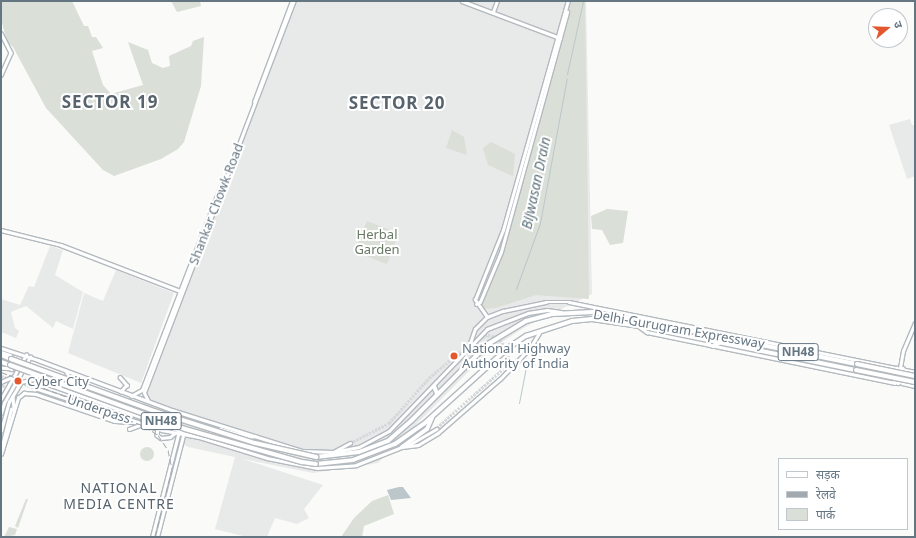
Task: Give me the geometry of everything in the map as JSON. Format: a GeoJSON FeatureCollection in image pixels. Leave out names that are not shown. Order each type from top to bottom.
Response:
{"type":"FeatureCollection","features":[{"type":"Feature","properties":{"kind":"highway","name":"Delhi-Gurugram Expressway"},"geometry":{"type":"LineString","coordinates":[[1,356],[189,422],[255,443],[316,457],[359,452],[388,441],[488,344],[526,321],[563,313],[592,312],[620,316],[915,376]]}},
{"type":"Feature","properties":{"kind":"highway","name":"Delhi-Gurugram Expressway"},"geometry":{"type":"LineString","coordinates":[[1,362],[178,427],[302,462],[316,464],[353,460],[396,444],[433,416],[508,348],[540,330],[572,321],[592,319],[638,326],[915,382]]}},
{"type":"Feature","properties":{"kind":"highway"},"geometry":{"type":"LineString","coordinates":[[713,346],[722,342]]}},
{"type":"Feature","properties":{"kind":"highway"},"geometry":{"type":"LineString","coordinates":[[434,386],[437,394]]}},
{"type":"Feature","properties":{"kind":"highway"},"geometry":{"type":"LineString","coordinates":[[402,447],[427,429],[433,416]]}},
{"type":"Feature","properties":{"kind":"main road","name":"Shankar Chowk Road"},"geometry":{"type":"LineString","coordinates":[[131,396],[142,390],[293,1]]}},
{"type":"Feature","properties":{"kind":"main road","name":"Shankar Chowk Road"},"geometry":{"type":"LineString","coordinates":[[153,404],[147,400],[144,393],[293,1]]}},
{"type":"Feature","properties":{"kind":"main road"},"geometry":{"type":"LineString","coordinates":[[462,1],[560,38]]}},
{"type":"Feature","properties":{"kind":"main road"},"geometry":{"type":"LineString","coordinates":[[493,12],[497,1]]}},
{"type":"Feature","properties":{"kind":"main road"},"geometry":{"type":"LineString","coordinates":[[476,304],[481,300],[501,252],[569,1]]}},
{"type":"Feature","properties":{"kind":"main road"},"geometry":{"type":"LineString","coordinates":[[1,33],[11,53],[1,75]]}},
{"type":"Feature","properties":{"kind":"main road"},"geometry":{"type":"LineString","coordinates":[[487,317],[476,304],[475,300],[503,230],[516,177],[560,38]]}},
{"type":"Feature","properties":{"kind":"main road"},"geometry":{"type":"LineString","coordinates":[[1,230],[61,245],[180,291]]}},
{"type":"Feature","properties":{"kind":"main road"},"geometry":{"type":"LineString","coordinates":[[541,311],[546,302]]}},
{"type":"Feature","properties":{"kind":"main road"},"geometry":{"type":"LineString","coordinates":[[467,351],[476,328],[487,317],[506,310],[546,302],[569,302],[626,312],[915,372]]}},
{"type":"Feature","properties":{"kind":"main road"},"geometry":{"type":"LineString","coordinates":[[1,348],[26,355],[120,393],[302,451],[333,452],[371,442],[395,426],[487,329],[514,318],[541,311],[563,313]]}},
{"type":"Feature","properties":{"kind":"main road"},"geometry":{"type":"LineString","coordinates":[[901,383],[906,377],[900,368],[903,352],[915,323]]}},
{"type":"Feature","properties":{"kind":"main road"},"geometry":{"type":"LineString","coordinates":[[638,326],[647,332],[915,386]]}},
{"type":"Feature","properties":{"kind":"main road"},"geometry":{"type":"LineString","coordinates":[[402,447],[418,445],[446,427],[520,359],[540,330]]}},
{"type":"Feature","properties":{"kind":"main road"},"geometry":{"type":"LineString","coordinates":[[1,352],[10,355],[15,363],[12,369],[1,368]]}},
{"type":"Feature","properties":{"kind":"main road"},"geometry":{"type":"LineString","coordinates":[[1,399],[26,355]]}},
{"type":"Feature","properties":{"kind":"main road"},"geometry":{"type":"LineString","coordinates":[[1,413],[4,403],[23,372],[30,357]]}},
{"type":"Feature","properties":{"kind":"main road"},"geometry":{"type":"LineString","coordinates":[[872,378],[875,370],[873,364]]}},
{"type":"Feature","properties":{"kind":"main road"},"geometry":{"type":"LineString","coordinates":[[19,366],[25,368]]}},
{"type":"Feature","properties":{"kind":"main road"},"geometry":{"type":"LineString","coordinates":[[895,383],[891,374],[900,368]]}},
{"type":"Feature","properties":{"kind":"main road"},"geometry":{"type":"LineString","coordinates":[[64,390],[67,389],[72,382],[66,371]]}},
{"type":"Feature","properties":{"kind":"main road"},"geometry":{"type":"LineString","coordinates":[[1,382],[14,375]]}},
{"type":"Feature","properties":{"kind":"main road"},"geometry":{"type":"LineString","coordinates":[[120,377],[128,387],[120,393]]}},
{"type":"Feature","properties":{"kind":"main road"},"geometry":{"type":"LineString","coordinates":[[1,431],[13,396],[18,388],[25,380],[34,379],[220,443],[299,465],[323,468],[356,465],[402,447],[436,429]]}},
{"type":"Feature","properties":{"kind":"main road","name":"Underpass"},"geometry":{"type":"LineString","coordinates":[[38,389],[178,435]]}},
{"type":"Feature","properties":{"kind":"main road"},"geometry":{"type":"LineString","coordinates":[[1,454],[18,398],[24,393],[31,393],[115,421],[138,422]]}},
{"type":"Feature","properties":{"kind":"main road"},"geometry":{"type":"LineString","coordinates":[[13,396],[14,413]]}},
{"type":"Feature","properties":{"kind":"main road"},"geometry":{"type":"LineString","coordinates":[[1,454],[10,409]]}},
{"type":"Feature","properties":{"kind":"main road"},"geometry":{"type":"LineString","coordinates":[[129,429],[144,424]]}},
{"type":"Feature","properties":{"kind":"main road"},"geometry":{"type":"LineString","coordinates":[[158,428],[157,435],[161,438],[170,438],[175,433]]}},
{"type":"Feature","properties":{"kind":"main road"},"geometry":{"type":"LineString","coordinates":[[220,443],[216,436],[220,429],[249,437],[256,436]]}},
{"type":"Feature","properties":{"kind":"main road"},"geometry":{"type":"LineString","coordinates":[[152,537],[178,435],[201,437]]}},
{"type":"Feature","properties":{"kind":"main road"},"geometry":{"type":"LineString","coordinates":[[157,537],[184,436]]}},
{"type":"Feature","properties":{"kind":"main road"},"geometry":{"type":"LineString","coordinates":[[177,440],[183,440]]}},
{"type":"Feature","properties":{"kind":"main road"},"geometry":{"type":"LineString","coordinates":[[333,452],[350,443]]}},
{"type":"Feature","properties":{"kind":"shaded area"},"geometry":{"type":"Polygon","coordinates":[[[294,1],[586,1],[592,294],[525,327],[490,350],[378,463],[313,473],[243,459],[323,485],[304,509],[309,518],[297,524],[275,518],[267,537],[247,537],[215,529],[235,457],[188,447],[138,420],[143,401],[294,1]]]}},
{"type":"Feature","properties":{"kind":"shaded area"},"geometry":{"type":"Polygon","coordinates":[[[910,119],[912,125],[915,125],[915,176],[907,179],[889,125],[910,119]]]}},
{"type":"Feature","properties":{"kind":"shaded area"},"geometry":{"type":"Polygon","coordinates":[[[50,246],[63,250],[55,275],[83,292],[73,329],[56,321],[53,328],[26,306],[11,312],[15,328],[19,331],[16,338],[1,332],[1,299],[20,305],[29,286],[34,287],[50,246]]]}},
{"type":"Feature","properties":{"kind":"shaded area"},"geometry":{"type":"Polygon","coordinates":[[[116,270],[174,293],[141,383],[68,353],[84,293],[103,301],[116,270]]]}},
{"type":"Feature","properties":{"kind":"shaded area"},"geometry":{"type":"Polygon","coordinates":[[[403,487],[411,498],[391,500],[387,490],[403,487]]]}},
{"type":"Feature","properties":{"kind":"green space"},"geometry":{"type":"Polygon","coordinates":[[[1,1],[72,1],[84,26],[88,26],[92,37],[96,37],[103,48],[92,51],[103,85],[111,94],[143,85],[128,42],[148,50],[152,63],[163,68],[170,66],[169,56],[191,46],[193,41],[204,37],[201,86],[184,142],[178,149],[161,159],[114,176],[103,170],[46,108],[13,47],[7,42],[1,19],[1,1]]]}},
{"type":"Feature","properties":{"kind":"green space"},"geometry":{"type":"Polygon","coordinates":[[[171,1],[200,1],[201,6],[177,12],[171,1]]]}},
{"type":"Feature","properties":{"kind":"green space"},"geometry":{"type":"Polygon","coordinates":[[[571,1],[585,1],[589,299],[536,295],[496,308],[482,309],[477,304],[502,245],[512,204],[571,1]]]}},
{"type":"Feature","properties":{"kind":"green space"},"geometry":{"type":"Polygon","coordinates":[[[452,130],[464,137],[467,155],[446,148],[452,130]]]}},
{"type":"Feature","properties":{"kind":"green space"},"geometry":{"type":"Polygon","coordinates":[[[491,142],[515,154],[513,176],[488,165],[483,148],[491,142]]]}},
{"type":"Feature","properties":{"kind":"green space"},"geometry":{"type":"Polygon","coordinates":[[[607,209],[628,211],[623,243],[610,245],[602,230],[592,229],[591,216],[607,209]]]}},
{"type":"Feature","properties":{"kind":"green space","name":"Herbal Garden"},"geometry":{"type":"Polygon","coordinates":[[[367,221],[399,233],[387,264],[355,252],[367,221]]]}},
{"type":"Feature","properties":{"kind":"green space"},"geometry":{"type":"Polygon","coordinates":[[[147,447],[152,449],[154,454],[152,459],[147,461],[142,459],[140,454],[142,449],[147,447]]]}},
{"type":"Feature","properties":{"kind":"green space"},"geometry":{"type":"Polygon","coordinates":[[[388,495],[394,514],[364,526],[362,537],[341,537],[354,518],[372,501],[388,495]]]}},
{"type":"Feature","properties":{"kind":"green space"},"geometry":{"type":"Polygon","coordinates":[[[26,499],[28,499],[18,528],[15,526],[26,499]]]}},
{"type":"Feature","properties":{"kind":"green space"},"geometry":{"type":"Polygon","coordinates":[[[9,527],[17,529],[15,535],[4,537],[9,527]]]}},
{"type":"Feature","properties":{"kind":"waterway","name":"Bijwasan Drain"},"geometry":{"type":"LineString","coordinates":[[567,74],[583,1]]}},
{"type":"Feature","properties":{"kind":"waterway","name":"Bijwasan Drain"},"geometry":{"type":"LineString","coordinates":[[516,289],[540,223],[567,78]]}},
{"type":"Feature","properties":{"kind":"waterway","name":"Bijwasan Drain"},"geometry":{"type":"LineString","coordinates":[[519,403],[526,366]]}},
{"type":"Feature","properties":{"kind":"tunnel"},"geometry":{"type":"LineString","coordinates":[[350,443],[389,423],[429,378],[472,341],[488,335],[498,337],[509,352],[507,366],[436,429]]}},
{"type":"Feature","properties":{"kind":"tunnel"},"geometry":{"type":"LineString","coordinates":[[1,376],[38,389]]}},
{"type":"Feature","properties":{"kind":"tunnel"},"geometry":{"type":"LineString","coordinates":[[1,382],[10,395],[11,409]]}},
{"type":"Feature","properties":{"kind":"railway"},"geometry":{"type":"LineString","coordinates":[[1,372],[145,426],[158,435],[168,450],[172,469],[155,537]]}},
{"type":"Feature","properties":{"kind":"place","name":"National Highway Authority of India"},"geometry":{"type":"Point","coordinates":[454,356]}},
{"type":"Feature","properties":{"kind":"place","name":"Cyber City"},"geometry":{"type":"Point","coordinates":[18,381]}},
{"type":"Feature","properties":{"kind":"district","name":"SECTOR 19"},"geometry":{"type":"Point","coordinates":[110,102]}},
{"type":"Feature","properties":{"kind":"district","name":"SECTOR 20"},"geometry":{"type":"Point","coordinates":[397,103]}},
{"type":"Feature","properties":{"kind":"district","name":"NATIONAL MEDIA CENTRE"},"geometry":{"type":"Point","coordinates":[119,496]}}]}
